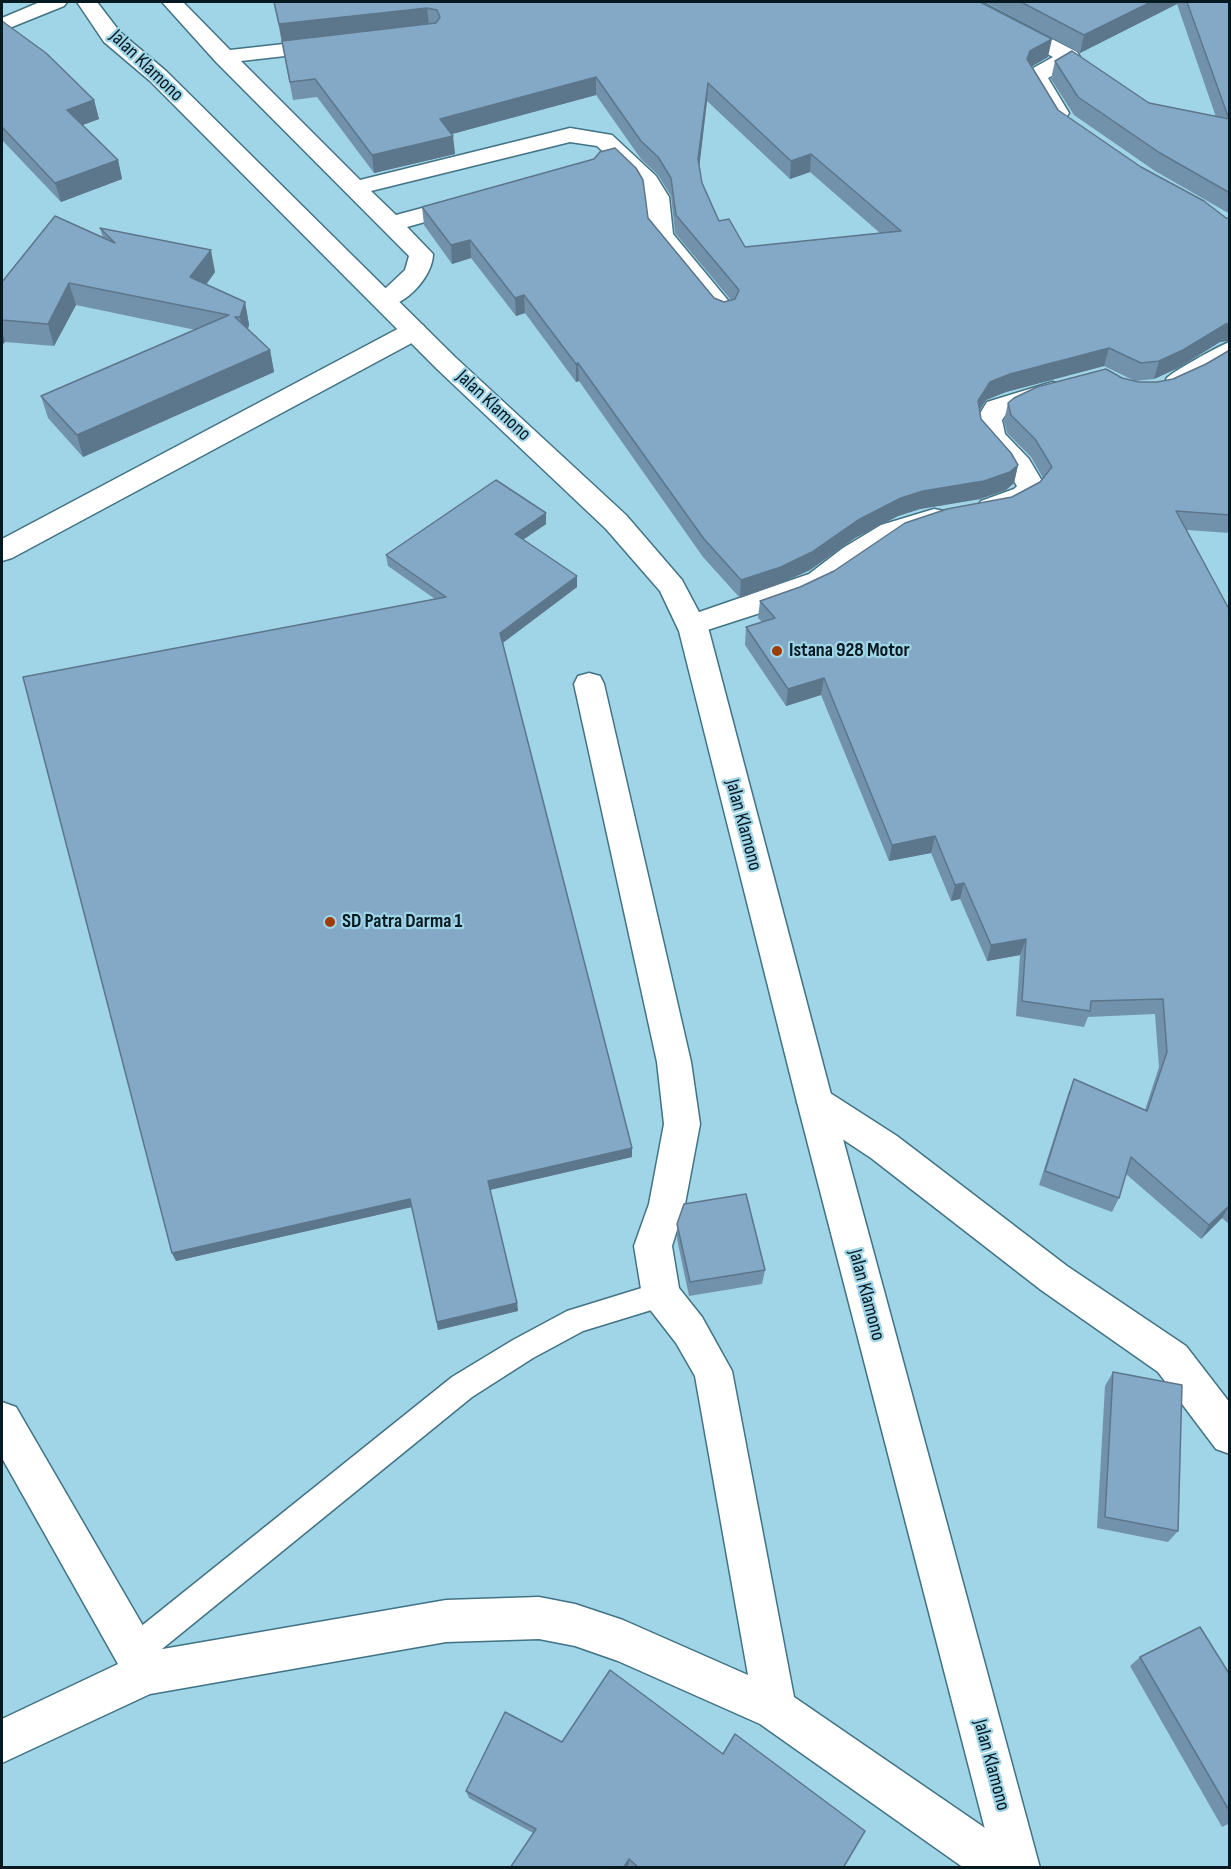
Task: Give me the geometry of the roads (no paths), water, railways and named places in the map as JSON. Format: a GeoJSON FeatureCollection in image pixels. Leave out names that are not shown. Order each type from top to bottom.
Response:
{"type":"FeatureCollection","features":[{"type":"Feature","properties":{"kind":"street"},"geometry":{"type":"LineString","coordinates":[[2,25],[57,2]]}},
{"type":"Feature","properties":{"kind":"street","name":"Jalan Klamono"},"geometry":{"type":"LineString","coordinates":[[87,2],[112,37],[158,76],[414,331],[616,522],[662,574],[685,609],[692,625],[815,1102],[1018,1868]]}},
{"type":"Feature","properties":{"kind":"street"},"geometry":{"type":"LineString","coordinates":[[172,2],[421,254],[422,262],[418,271],[384,301]]}},
{"type":"Feature","properties":{"kind":"street"},"geometry":{"type":"LineString","coordinates":[[968,2],[1069,57],[1036,76],[1063,121],[1072,127]]}},
{"type":"Feature","properties":{"kind":"street"},"geometry":{"type":"LineString","coordinates":[[224,57],[349,43]]}},
{"type":"Feature","properties":{"kind":"street"},"geometry":{"type":"LineString","coordinates":[[354,188],[570,135],[604,140],[648,181],[657,197],[661,235],[724,310]]}},
{"type":"Feature","properties":{"kind":"street"},"geometry":{"type":"LineString","coordinates":[[391,224],[483,199]]}},
{"type":"Feature","properties":{"kind":"street"},"geometry":{"type":"LineString","coordinates":[[2,551],[414,331]]}},
{"type":"Feature","properties":{"kind":"street"},"geometry":{"type":"LineString","coordinates":[[1160,387],[1196,372],[1230,350]]}},
{"type":"Feature","properties":{"kind":"street"},"geometry":{"type":"LineString","coordinates":[[692,625],[784,595],[819,580],[853,555],[891,532],[925,519],[993,507],[1024,496],[1031,486],[1019,465],[992,437],[989,420],[996,408],[1016,400],[1078,383]]}},
{"type":"Feature","properties":{"kind":"street"},"geometry":{"type":"LineString","coordinates":[[589,684],[674,1062],[682,1124],[667,1204],[653,1245],[661,1295],[689,1330],[712,1371],[722,1408],[775,1709]]}},
{"type":"Feature","properties":{"kind":"street"},"geometry":{"type":"LineString","coordinates":[[815,1102],[884,1147],[1046,1273],[1172,1359],[1230,1435]]}},
{"type":"Feature","properties":{"kind":"street"},"geometry":{"type":"LineString","coordinates":[[2,1421],[141,1662]]}},
{"type":"Feature","properties":{"kind":"street"},"geometry":{"type":"LineString","coordinates":[[2,1741],[141,1662],[446,1621],[539,1618],[575,1625],[623,1641],[775,1709],[1004,1868]]}},
{"type":"Feature","properties":{"kind":"lane"},"geometry":{"type":"LineString","coordinates":[[141,1662],[462,1387],[523,1349],[577,1320],[661,1295]]}},
{"type":"Feature","properties":{"kind":"place","name":"Istana 928 Motor"},"geometry":{"type":"Point","coordinates":[777,651]}},
{"type":"Feature","properties":{"kind":"place","name":"SD Patra Darma 1"},"geometry":{"type":"Point","coordinates":[330,922]}}]}
